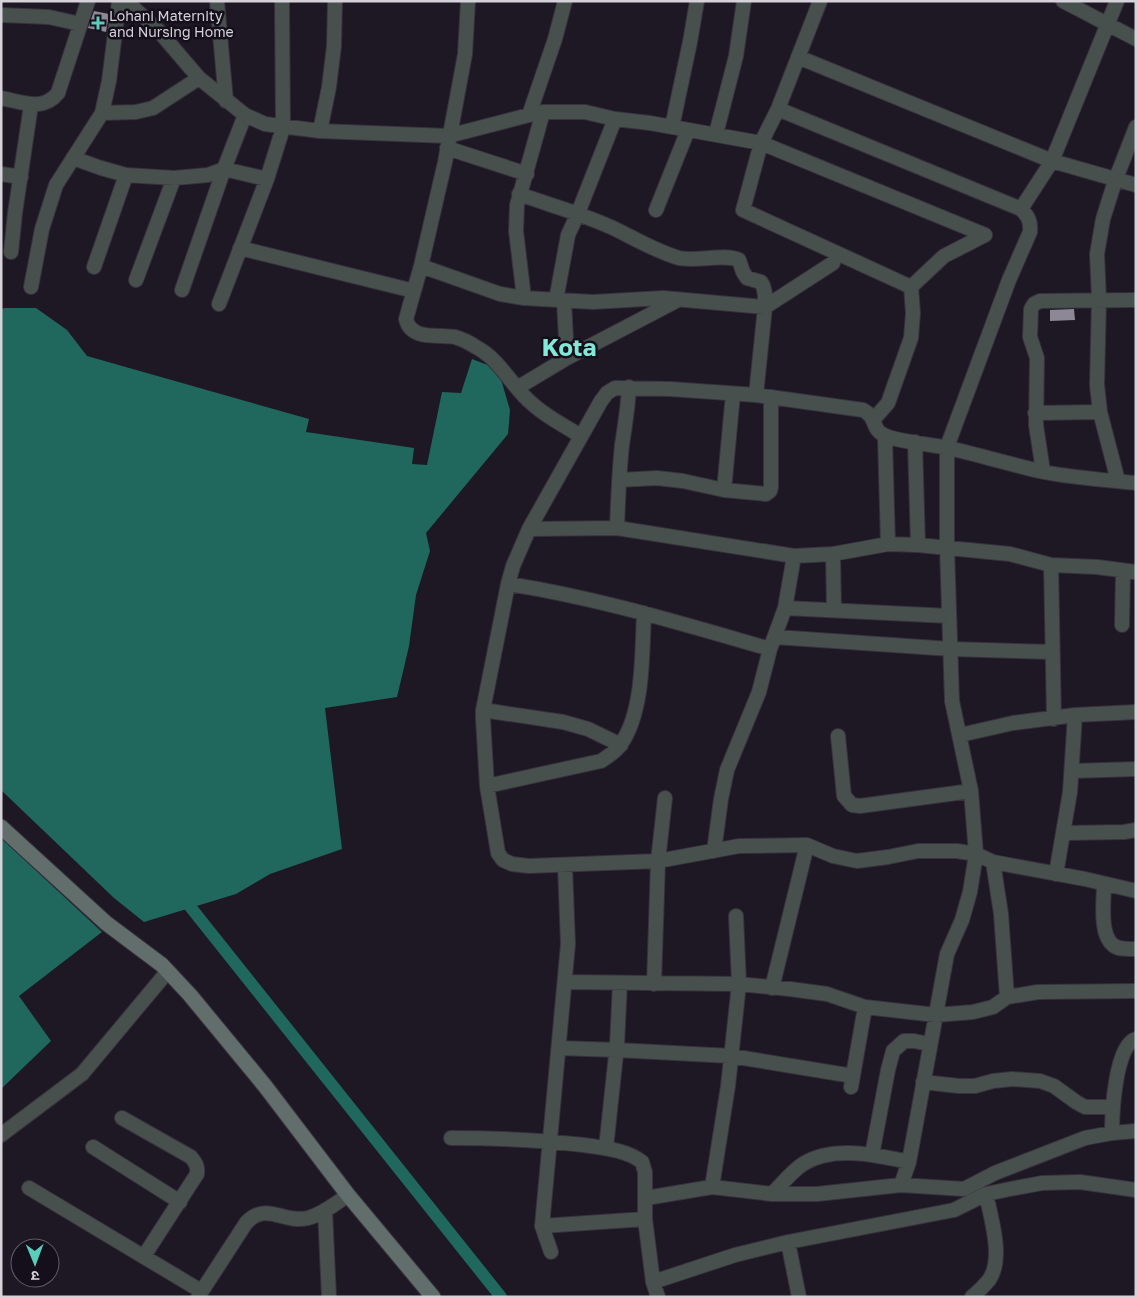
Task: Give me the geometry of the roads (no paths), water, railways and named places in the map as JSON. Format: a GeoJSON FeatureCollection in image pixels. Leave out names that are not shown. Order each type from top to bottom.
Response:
{"type":"FeatureCollection","features":[{"type":"Feature","properties":{"kind":"street"},"geometry":{"type":"LineString","coordinates":[[1,98],[32,105],[45,104],[53,100],[58,93],[88,1]]}},
{"type":"Feature","properties":{"kind":"street"},"geometry":{"type":"LineString","coordinates":[[217,1],[226,101]]}},
{"type":"Feature","properties":{"kind":"street"},"geometry":{"type":"LineString","coordinates":[[219,304],[283,128],[282,1]]}},
{"type":"Feature","properties":{"kind":"street"},"geometry":{"type":"LineString","coordinates":[[320,132],[329,87],[334,46],[335,1]]}},
{"type":"Feature","properties":{"kind":"street"},"geometry":{"type":"LineString","coordinates":[[468,1],[465,54],[448,142],[421,266],[406,319],[412,331],[424,335],[457,338],[477,347],[492,357],[517,388],[541,412],[581,436]]}},
{"type":"Feature","properties":{"kind":"street"},"geometry":{"type":"LineString","coordinates":[[528,115],[555,39],[565,1]]}},
{"type":"Feature","properties":{"kind":"street"},"geometry":{"type":"LineString","coordinates":[[672,127],[697,1]]}},
{"type":"Feature","properties":{"kind":"street"},"geometry":{"type":"LineString","coordinates":[[716,134],[736,56],[744,1]]}},
{"type":"Feature","properties":{"kind":"street"},"geometry":{"type":"LineString","coordinates":[[820,1],[778,109],[761,143],[744,210],[911,287]]}},
{"type":"Feature","properties":{"kind":"street"},"geometry":{"type":"LineString","coordinates":[[1063,1],[1136,39]]}},
{"type":"Feature","properties":{"kind":"street"},"geometry":{"type":"LineString","coordinates":[[1021,209],[1052,161],[1117,1]]}},
{"type":"Feature","properties":{"kind":"street"},"geometry":{"type":"LineString","coordinates":[[31,288],[42,229],[56,185],[102,113],[126,2],[158,30],[199,78],[245,115],[265,124],[320,132],[448,142],[527,174]]}},
{"type":"Feature","properties":{"kind":"street"},"geometry":{"type":"LineString","coordinates":[[1,15],[50,17],[80,24]]}},
{"type":"Feature","properties":{"kind":"street"},"geometry":{"type":"LineString","coordinates":[[798,57],[1052,161],[1115,181],[1136,185]]}},
{"type":"Feature","properties":{"kind":"street"},"geometry":{"type":"LineString","coordinates":[[102,113],[136,112],[153,108],[199,78]]}},
{"type":"Feature","properties":{"kind":"street"},"geometry":{"type":"LineString","coordinates":[[11,252],[15,213],[32,105]]}},
{"type":"Feature","properties":{"kind":"street"},"geometry":{"type":"LineString","coordinates":[[778,109],[1021,209],[1028,215],[1031,224],[1030,232],[1009,280],[947,447],[947,548],[952,701],[971,791],[976,854],[970,892],[962,920],[946,954],[909,1162],[901,1184]]}},
{"type":"Feature","properties":{"kind":"street"},"geometry":{"type":"LineString","coordinates":[[448,142],[528,115],[543,112],[584,112],[615,119],[716,134],[761,143],[985,235],[944,256],[911,287]]}},
{"type":"Feature","properties":{"kind":"street"},"geometry":{"type":"LineString","coordinates":[[524,298],[516,231],[517,205],[543,112]]}},
{"type":"Feature","properties":{"kind":"street"},"geometry":{"type":"LineString","coordinates":[[182,290],[245,115]]}},
{"type":"Feature","properties":{"kind":"street"},"geometry":{"type":"LineString","coordinates":[[566,358],[560,300],[568,235],[615,119]]}},
{"type":"Feature","properties":{"kind":"street"},"geometry":{"type":"LineString","coordinates":[[1118,481],[1100,412],[1097,385],[1099,299],[1097,254],[1103,219],[1115,181],[1130,154],[1136,127]]}},
{"type":"Feature","properties":{"kind":"street"},"geometry":{"type":"LineString","coordinates":[[656,210],[688,130]]}},
{"type":"Feature","properties":{"kind":"street"},"geometry":{"type":"LineString","coordinates":[[73,158],[126,175],[174,178],[208,175],[224,169],[266,179]]}},
{"type":"Feature","properties":{"kind":"street"},"geometry":{"type":"LineString","coordinates":[[1,174],[21,177]]}},
{"type":"Feature","properties":{"kind":"street"},"geometry":{"type":"LineString","coordinates":[[94,267],[126,175]]}},
{"type":"Feature","properties":{"kind":"street"},"geometry":{"type":"LineString","coordinates":[[136,280],[174,178]]}},
{"type":"Feature","properties":{"kind":"street"},"geometry":{"type":"LineString","coordinates":[[519,194],[578,214],[612,228],[654,249],[680,258],[730,258],[740,260],[742,272],[747,278],[761,282],[764,286],[765,307],[756,395]]}},
{"type":"Feature","properties":{"kind":"street"},"geometry":{"type":"LineString","coordinates":[[240,248],[414,291]]}},
{"type":"Feature","properties":{"kind":"street"},"geometry":{"type":"LineString","coordinates":[[421,266],[500,294],[524,298],[593,302],[663,298],[765,307],[833,263]]}},
{"type":"Feature","properties":{"kind":"street"},"geometry":{"type":"LineString","coordinates":[[874,419],[888,403],[911,338],[913,313],[911,287]]}},
{"type":"Feature","properties":{"kind":"street"},"geometry":{"type":"LineString","coordinates":[[517,388],[566,358],[679,300]]}},
{"type":"Feature","properties":{"kind":"street"},"geometry":{"type":"LineString","coordinates":[[1042,472],[1035,413],[1038,372],[1037,358],[1030,336],[1031,309],[1034,304],[1040,301],[1136,300]]}},
{"type":"Feature","properties":{"kind":"street"},"geometry":{"type":"LineString","coordinates":[[617,528],[622,444],[628,411],[628,387]]}},
{"type":"Feature","properties":{"kind":"street"},"geometry":{"type":"LineString","coordinates":[[1136,483],[1082,479],[1042,472],[947,447],[885,436],[876,429],[874,419],[870,414],[863,410],[756,395],[628,387],[615,388],[607,392],[581,436],[529,529],[513,566],[483,710],[487,786],[498,853],[503,860],[512,864],[565,866],[658,861],[739,846],[807,845],[833,856],[857,861],[888,858],[918,850],[957,851],[976,854],[993,862],[1136,891]]}},
{"type":"Feature","properties":{"kind":"street"},"geometry":{"type":"LineString","coordinates":[[724,490],[733,394]]}},
{"type":"Feature","properties":{"kind":"street"},"geometry":{"type":"LineString","coordinates":[[619,480],[657,478],[683,481],[724,490],[766,494],[770,492],[771,397]]}},
{"type":"Feature","properties":{"kind":"street"},"geometry":{"type":"LineString","coordinates":[[1035,413],[1100,412]]}},
{"type":"Feature","properties":{"kind":"street"},"geometry":{"type":"LineString","coordinates":[[885,436],[888,544]]}},
{"type":"Feature","properties":{"kind":"street"},"geometry":{"type":"LineString","coordinates":[[914,442],[918,545]]}},
{"type":"Feature","properties":{"kind":"street"},"geometry":{"type":"LineString","coordinates":[[529,529],[617,528],[794,556],[833,554],[888,544],[918,545],[1010,554],[1051,565],[1097,567],[1130,572],[1122,624]]}},
{"type":"Feature","properties":{"kind":"street"},"geometry":{"type":"LineString","coordinates":[[833,554],[834,610]]}},
{"type":"Feature","properties":{"kind":"street"},"geometry":{"type":"LineString","coordinates":[[714,851],[727,770],[759,692],[772,643],[784,608],[794,556]]}},
{"type":"Feature","properties":{"kind":"street"},"geometry":{"type":"LineString","coordinates":[[1051,565],[1054,719]]}},
{"type":"Feature","properties":{"kind":"street"},"geometry":{"type":"LineString","coordinates":[[508,584],[557,592],[772,643],[1052,652]]}},
{"type":"Feature","properties":{"kind":"street"},"geometry":{"type":"LineString","coordinates":[[784,608],[949,616]]}},
{"type":"Feature","properties":{"kind":"street"},"geometry":{"type":"LineString","coordinates":[[487,786],[600,761],[613,753],[631,727],[640,682],[644,613]]}},
{"type":"Feature","properties":{"kind":"street"},"geometry":{"type":"LineString","coordinates":[[483,710],[564,722],[588,729],[620,745]]}},
{"type":"Feature","properties":{"kind":"street"},"geometry":{"type":"LineString","coordinates":[[960,735],[1013,723],[1076,715],[1136,712]]}},
{"type":"Feature","properties":{"kind":"street"},"geometry":{"type":"LineString","coordinates":[[1056,874],[1064,833],[1072,771],[1076,715]]}},
{"type":"Feature","properties":{"kind":"street"},"geometry":{"type":"LineString","coordinates":[[838,736],[844,796],[852,804],[860,806],[971,791]]}},
{"type":"Feature","properties":{"kind":"street"},"geometry":{"type":"LineString","coordinates":[[1072,771],[1136,769]]}},
{"type":"Feature","properties":{"kind":"street"},"geometry":{"type":"LineString","coordinates":[[654,984],[658,861],[664,798]]}},
{"type":"Feature","properties":{"kind":"street"},"geometry":{"type":"LineString","coordinates":[[1,827],[106,923],[168,971],[265,1086],[348,1195],[433,1297]]}},
{"type":"Feature","properties":{"kind":"street"},"geometry":{"type":"LineString","coordinates":[[1064,833],[1136,830]]}},
{"type":"Feature","properties":{"kind":"street"},"geometry":{"type":"LineString","coordinates":[[772,988],[807,845]]}},
{"type":"Feature","properties":{"kind":"street"},"geometry":{"type":"LineString","coordinates":[[993,862],[1001,914],[1007,997]]}},
{"type":"Feature","properties":{"kind":"street"},"geometry":{"type":"LineString","coordinates":[[551,1252],[542,1226],[568,944],[565,866]]}},
{"type":"Feature","properties":{"kind":"street"},"geometry":{"type":"LineString","coordinates":[[1104,884],[1104,924],[1106,936],[1114,945],[1123,949],[1136,949]]}},
{"type":"Feature","properties":{"kind":"street"},"geometry":{"type":"LineString","coordinates":[[712,1187],[731,1056],[739,984],[736,916]]}},
{"type":"Feature","properties":{"kind":"street"},"geometry":{"type":"LineString","coordinates":[[1,1135],[82,1074],[168,971]]}},
{"type":"Feature","properties":{"kind":"street"},"geometry":{"type":"LineString","coordinates":[[565,982],[739,984],[790,988],[827,994],[865,1007],[936,1015],[973,1012],[993,1007],[1007,997],[1038,992],[1136,992]]}},
{"type":"Feature","properties":{"kind":"street"},"geometry":{"type":"LineString","coordinates":[[606,1148],[617,1050],[620,983]]}},
{"type":"Feature","properties":{"kind":"street"},"geometry":{"type":"LineString","coordinates":[[559,1048],[731,1056],[852,1082],[865,1007]]}},
{"type":"Feature","properties":{"kind":"street"},"geometry":{"type":"LineString","coordinates":[[1112,1133],[1113,1107],[1121,1056],[1126,1046],[1136,1039]]}},
{"type":"Feature","properties":{"kind":"street"},"geometry":{"type":"LineString","coordinates":[[872,1154],[893,1051],[904,1041],[914,1040],[929,1044]]}},
{"type":"Feature","properties":{"kind":"street"},"geometry":{"type":"LineString","coordinates":[[924,1082],[975,1086],[993,1081],[1012,1079],[1040,1081],[1054,1086],[1076,1102],[1085,1106],[1113,1107]]}},
{"type":"Feature","properties":{"kind":"street"},"geometry":{"type":"LineString","coordinates":[[122,1118],[191,1157],[198,1168],[197,1174],[180,1202],[144,1256]]}},
{"type":"Feature","properties":{"kind":"street"},"geometry":{"type":"LineString","coordinates":[[646,1198],[712,1187],[772,1194],[817,1194],[901,1184],[964,1189],[995,1173],[1085,1138],[1136,1131]]}},
{"type":"Feature","properties":{"kind":"street"},"geometry":{"type":"LineString","coordinates":[[451,1138],[551,1141],[606,1148],[635,1156],[642,1162],[645,1172],[646,1219],[653,1282],[658,1297]]}},
{"type":"Feature","properties":{"kind":"street"},"geometry":{"type":"LineString","coordinates":[[93,1146],[180,1202]]}},
{"type":"Feature","properties":{"kind":"street"},"geometry":{"type":"LineString","coordinates":[[772,1194],[803,1164],[824,1156],[847,1153],[872,1154],[909,1162]]}},
{"type":"Feature","properties":{"kind":"street"},"geometry":{"type":"LineString","coordinates":[[653,1282],[735,1255],[788,1242],[954,1210],[986,1194],[1042,1184],[1071,1182],[1136,1190]]}},
{"type":"Feature","properties":{"kind":"street"},"geometry":{"type":"LineString","coordinates":[[29,1188],[144,1256],[200,1294],[251,1216],[271,1212],[291,1218],[307,1218],[325,1210],[348,1195]]}},
{"type":"Feature","properties":{"kind":"street"},"geometry":{"type":"LineString","coordinates":[[964,1189],[968,1204]]}},
{"type":"Feature","properties":{"kind":"street"},"geometry":{"type":"LineString","coordinates":[[972,1297],[990,1278],[996,1262],[995,1241],[986,1194]]}},
{"type":"Feature","properties":{"kind":"street"},"geometry":{"type":"LineString","coordinates":[[325,1210],[329,1297]]}},
{"type":"Feature","properties":{"kind":"street"},"geometry":{"type":"LineString","coordinates":[[542,1226],[646,1219]]}},
{"type":"Feature","properties":{"kind":"street"},"geometry":{"type":"LineString","coordinates":[[788,1242],[799,1297]]}},
{"type":"Feature","properties":{"kind":"waterway"},"geometry":{"type":"LineString","coordinates":[[180,894],[501,1297]]}},
{"type":"Feature","properties":{"kind":"place","name":"Lohani Maternity and Nursing Home"},"geometry":{"type":"Point","coordinates":[98,23]}},
{"type":"Feature","properties":{"kind":"district","name":"Kota"},"geometry":{"type":"Point","coordinates":[569,346]}}]}
